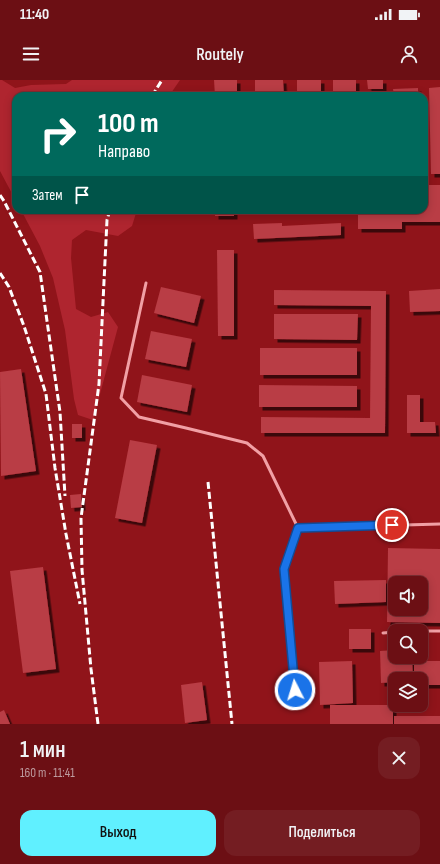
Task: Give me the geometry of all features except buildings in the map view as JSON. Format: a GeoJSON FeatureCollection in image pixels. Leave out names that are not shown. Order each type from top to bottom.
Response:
{"type":"FeatureCollection","features":[{"type":"Feature","properties":{"kind":"lane"},"geometry":{"type":"LineString","coordinates":[[146,283],[121,398],[139,417],[247,443],[263,456],[298,528],[284,569],[296,705]]}},
{"type":"Feature","properties":{"kind":"lane"},"geometry":{"type":"LineString","coordinates":[[298,528],[440,524]]}},
{"type":"Feature","properties":{"kind":"lane"},"geometry":{"type":"LineString","coordinates":[[428,631],[440,631]]}},
{"type":"Feature","properties":{"kind":"lane"},"geometry":{"type":"LineString","coordinates":[[383,633],[388,633]]}},
{"type":"Feature","properties":{"kind":"shaded area"},"geometry":{"type":"Polygon","coordinates":[[[0,80],[15,88],[31,85],[66,84],[72,80],[180,80],[172,92],[12,92],[12,194],[0,171],[0,80]]]}},
{"type":"Feature","properties":{"kind":"shaded area"},"geometry":{"type":"Polygon","coordinates":[[[23,214],[136,214],[132,226],[118,236],[86,230],[72,240],[71,258],[76,309],[91,317],[108,312],[118,327],[93,420],[78,415],[74,399],[65,330],[53,278],[40,246],[23,214]]]}},
{"type":"Feature","properties":{"kind":"railway"},"geometry":{"type":"LineString","coordinates":[[154,92],[162,80]]}},
{"type":"Feature","properties":{"kind":"railway"},"geometry":{"type":"LineString","coordinates":[[0,195],[40,272],[60,412],[65,496]]}},
{"type":"Feature","properties":{"kind":"railway"},"geometry":{"type":"LineString","coordinates":[[98,724],[91,669],[82,570],[81,518],[99,384],[107,220],[109,214]]}},
{"type":"Feature","properties":{"kind":"railway"},"geometry":{"type":"LineString","coordinates":[[0,273],[9,287],[24,326],[46,394],[55,468],[80,604]]}},
{"type":"Feature","properties":{"kind":"railway"},"geometry":{"type":"LineString","coordinates":[[208,482],[232,724]]}},
{"type":"Feature","properties":{"kind":"route"},"geometry":{"type":"LineString","coordinates":[[295,690],[284,569],[298,528],[392,525]]}}]}
